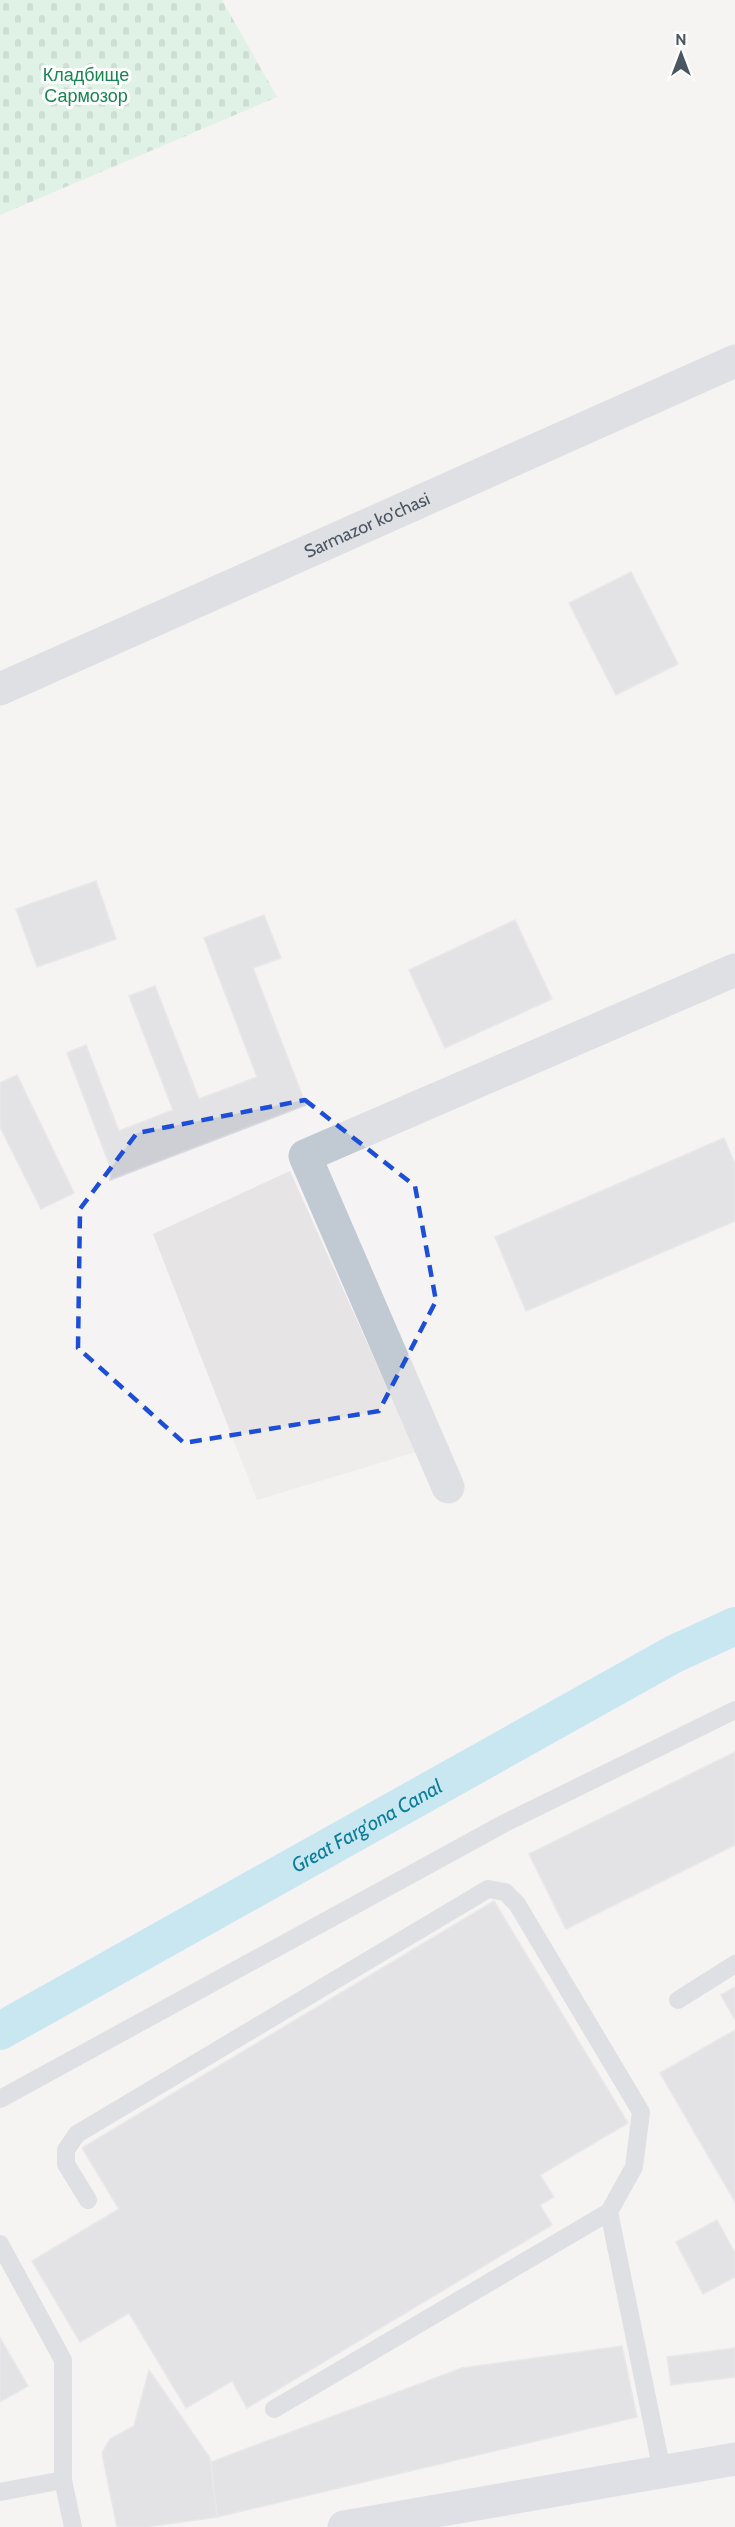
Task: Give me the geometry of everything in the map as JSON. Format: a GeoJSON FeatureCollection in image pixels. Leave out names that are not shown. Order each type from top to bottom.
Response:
{"type":"FeatureCollection","features":[{"type":"Feature","properties":{"kind":"main road"},"geometry":{"type":"LineString","coordinates":[[344,2527],[735,2458]]}},
{"type":"Feature","properties":{"kind":"street","name":"Sarmazor ko'chasi"},"geometry":{"type":"LineString","coordinates":[[0,689],[735,361]]}},
{"type":"Feature","properties":{"kind":"street"},"geometry":{"type":"LineString","coordinates":[[448,1487],[305,1156],[735,970]]}},
{"type":"Feature","properties":{"kind":"lane"},"geometry":{"type":"LineString","coordinates":[[0,2099],[506,1823],[735,1710]]}},
{"type":"Feature","properties":{"kind":"lane"},"geometry":{"type":"LineString","coordinates":[[88,2200],[66,2164],[66,2150],[77,2134],[488,1889],[506,1892],[517,1904],[641,2112],[634,2167],[609,2212],[274,2409]]}},
{"type":"Feature","properties":{"kind":"lane"},"geometry":{"type":"LineString","coordinates":[[678,2000],[735,1964]]}},
{"type":"Feature","properties":{"kind":"lane"},"geometry":{"type":"LineString","coordinates":[[609,2212],[662,2471]]}},
{"type":"Feature","properties":{"kind":"lane"},"geometry":{"type":"LineString","coordinates":[[0,2244],[63,2360],[63,2480],[72,2527]]}},
{"type":"Feature","properties":{"kind":"lane"},"geometry":{"type":"LineString","coordinates":[[0,2492],[63,2480]]}},
{"type":"Feature","properties":{"kind":"highlighted area"},"geometry":{"type":"Polygon","coordinates":[[[305,1100],[415,1186],[436,1301],[379,1411],[184,1443],[78,1348],[80,1209],[137,1133],[305,1100]]]}},
{"type":"Feature","properties":{"kind":"shaded area"},"geometry":{"type":"Polygon","coordinates":[[[290,1171],[416,1452],[257,1500],[153,1234],[290,1171]]]}},
{"type":"Feature","properties":{"kind":"green space","name":"Кладбище Сармозор"},"geometry":{"type":"Polygon","coordinates":[[[0,0],[222,0],[277,97],[0,215],[0,0]]]}},
{"type":"Feature","properties":{"kind":"building"},"geometry":{"type":"Polygon","coordinates":[[[631,572],[678,664],[616,695],[569,603],[631,572]]]}},
{"type":"Feature","properties":{"kind":"building"},"geometry":{"type":"Polygon","coordinates":[[[96,881],[116,939],[37,967],[16,909],[96,881]]]}},
{"type":"Feature","properties":{"kind":"building"},"geometry":{"type":"Polygon","coordinates":[[[264,915],[281,958],[253,968],[306,1105],[110,1180],[111,1169],[67,1053],[86,1045],[119,1131],[173,1110],[129,996],[155,986],[199,1099],[257,1077],[204,938],[264,915]]]}},
{"type":"Feature","properties":{"kind":"building"},"geometry":{"type":"Polygon","coordinates":[[[515,920],[552,999],[445,1048],[409,970],[515,920]]]}},
{"type":"Feature","properties":{"kind":"building"},"geometry":{"type":"Polygon","coordinates":[[[17,1075],[74,1193],[41,1209],[0,1127],[0,1083],[17,1075]]]}},
{"type":"Feature","properties":{"kind":"building"},"geometry":{"type":"Polygon","coordinates":[[[724,1138],[735,1164],[735,1221],[526,1311],[495,1237],[724,1138]]]}},
{"type":"Feature","properties":{"kind":"building"},"geometry":{"type":"Polygon","coordinates":[[[735,1752],[735,1845],[566,1929],[529,1854],[735,1752]]]}},
{"type":"Feature","properties":{"kind":"building"},"geometry":{"type":"Polygon","coordinates":[[[494,1901],[628,2123],[540,2175],[554,2197],[540,2205],[552,2225],[247,2408],[232,2381],[186,2408],[129,2313],[80,2342],[32,2261],[119,2209],[82,2148],[494,1901]]]}},
{"type":"Feature","properties":{"kind":"building"},"geometry":{"type":"Polygon","coordinates":[[[735,1987],[735,2020],[721,1995],[735,1987]]]}},
{"type":"Feature","properties":{"kind":"building"},"geometry":{"type":"Polygon","coordinates":[[[735,2030],[735,2202],[660,2073],[735,2030]]]}},
{"type":"Feature","properties":{"kind":"building"},"geometry":{"type":"Polygon","coordinates":[[[717,2220],[735,2253],[735,2277],[703,2294],[676,2242],[717,2220]]]}},
{"type":"Feature","properties":{"kind":"building"},"geometry":{"type":"Polygon","coordinates":[[[0,2338],[28,2386],[0,2402],[0,2338]]]}},
{"type":"Feature","properties":{"kind":"building"},"geometry":{"type":"Polygon","coordinates":[[[622,2346],[637,2417],[217,2517],[211,2462],[462,2368],[622,2346]]]}},
{"type":"Feature","properties":{"kind":"building"},"geometry":{"type":"Polygon","coordinates":[[[735,2348],[735,2377],[671,2385],[667,2357],[735,2348]]]}},
{"type":"Feature","properties":{"kind":"building"},"geometry":{"type":"Polygon","coordinates":[[[149,2370],[210,2458],[217,2517],[146,2527],[117,2527],[102,2453],[110,2439],[134,2426],[149,2370]]]}},
{"type":"Feature","properties":{"kind":"waterway","name":"Great Farg'ona Canal"},"geometry":{"type":"LineString","coordinates":[[0,2031],[674,1654],[735,1626]]}}]}
